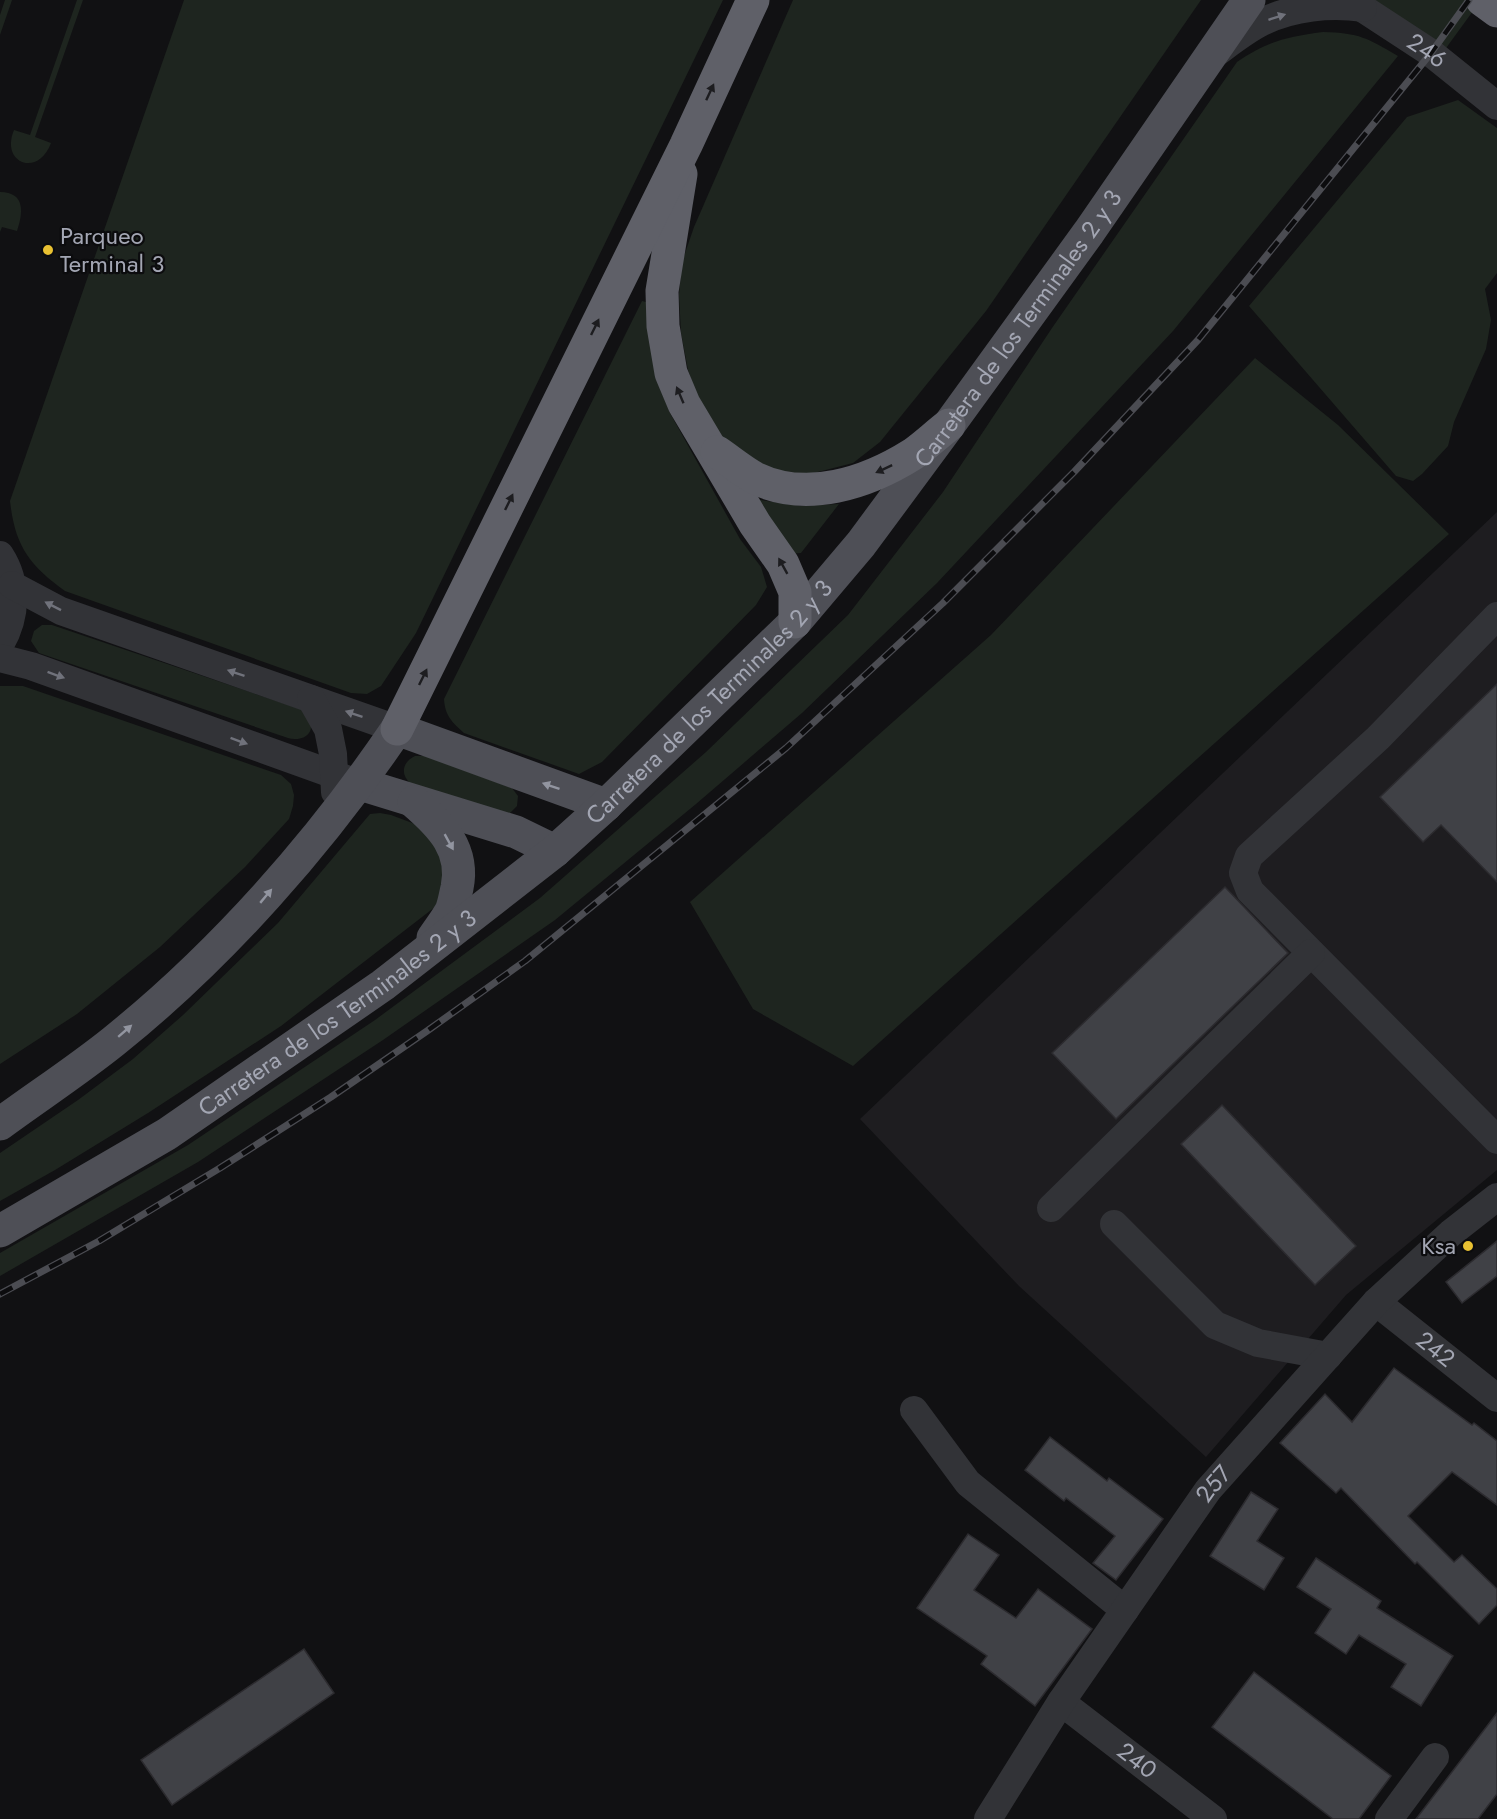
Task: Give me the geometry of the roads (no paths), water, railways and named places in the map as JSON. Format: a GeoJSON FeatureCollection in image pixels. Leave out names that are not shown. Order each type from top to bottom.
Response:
{"type":"FeatureCollection","features":[{"type":"Feature","properties":{"kind":"highway"},"geometry":{"type":"LineString","coordinates":[[397,729],[686,145],[753,0]]}},
{"type":"Feature","properties":{"kind":"highway"},"geometry":{"type":"LineString","coordinates":[[1482,0],[1497,11]]}},
{"type":"Feature","properties":{"kind":"highway"},"geometry":{"type":"LineString","coordinates":[[686,145],[662,291],[663,326],[671,372],[684,404],[756,524],[783,564],[795,592],[795,622]]}},
{"type":"Feature","properties":{"kind":"highway"},"geometry":{"type":"LineString","coordinates":[[709,446],[755,477],[772,484],[799,490],[824,489],[848,484],[891,466],[915,453],[949,425]]}},
{"type":"Feature","properties":{"kind":"main road","name":"Carretera de los Terminales 2 y 3"},"geometry":{"type":"LineString","coordinates":[[0,1231],[167,1134],[312,1035],[420,956],[555,851],[606,805],[795,622],[861,544],[949,425],[1089,232],[1249,0]]}},
{"type":"Feature","properties":{"kind":"main road"},"geometry":{"type":"LineString","coordinates":[[0,1124],[113,1042],[161,1001],[251,913],[336,812],[347,780],[397,729],[606,805]]}},
{"type":"Feature","properties":{"kind":"main road"},"geometry":{"type":"LineString","coordinates":[[347,780],[516,832],[555,851]]}},
{"type":"Feature","properties":{"kind":"main road"},"geometry":{"type":"LineString","coordinates":[[410,799],[441,828],[459,861],[459,879],[452,909],[420,956]]}},
{"type":"Feature","properties":{"kind":"main road"},"geometry":{"type":"LineString","coordinates":[[0,1103],[79,1067]]}},
{"type":"Feature","properties":{"kind":"street"},"geometry":{"type":"LineString","coordinates":[[1209,58],[1263,21],[1289,13],[1357,4]]}},
{"type":"Feature","properties":{"kind":"street","name":"246"},"geometry":{"type":"LineString","coordinates":[[1357,4],[1431,53],[1497,106]]}},
{"type":"Feature","properties":{"kind":"street"},"geometry":{"type":"LineString","coordinates":[[0,555],[12,585],[13,613],[9,628],[0,645]]}},
{"type":"Feature","properties":{"kind":"street"},"geometry":{"type":"LineString","coordinates":[[12,585],[61,611],[397,729]]}},
{"type":"Feature","properties":{"kind":"street"},"geometry":{"type":"LineString","coordinates":[[1497,616],[1378,738],[1250,856],[1243,873],[1250,891],[1497,1140]]}},
{"type":"Feature","properties":{"kind":"street"},"geometry":{"type":"LineString","coordinates":[[0,658],[30,666],[347,780]]}},
{"type":"Feature","properties":{"kind":"street"},"geometry":{"type":"LineString","coordinates":[[311,699],[327,729],[333,754],[347,780]]}},
{"type":"Feature","properties":{"kind":"street"},"geometry":{"type":"LineString","coordinates":[[1051,1208],[1311,953]]}},
{"type":"Feature","properties":{"kind":"street","name":"257"},"geometry":{"type":"LineString","coordinates":[[988,1819],[1061,1702],[1208,1490],[1376,1302],[1451,1233],[1497,1197]]}},
{"type":"Feature","properties":{"kind":"street"},"geometry":{"type":"LineString","coordinates":[[1114,1224],[1215,1324],[1258,1343],[1328,1356]]}},
{"type":"Feature","properties":{"kind":"street","name":"242"},"geometry":{"type":"LineString","coordinates":[[1376,1302],[1497,1398]]}},
{"type":"Feature","properties":{"kind":"street"},"geometry":{"type":"LineString","coordinates":[[914,1410],[968,1484],[1125,1610]]}},
{"type":"Feature","properties":{"kind":"street","name":"240"},"geometry":{"type":"LineString","coordinates":[[1061,1702],[1213,1819]]}},
{"type":"Feature","properties":{"kind":"street"},"geometry":{"type":"LineString","coordinates":[[1389,1819],[1435,1757]]}},
{"type":"Feature","properties":{"kind":"railway"},"geometry":{"type":"LineString","coordinates":[[0,1294],[99,1241],[220,1168],[331,1097],[427,1031],[525,961],[786,748],[943,603],[1074,472],[1198,340],[1431,53],[1469,0]]}},
{"type":"Feature","properties":{"kind":"place","name":"Parqueo Terminal 3"},"geometry":{"type":"Point","coordinates":[48,250]}},
{"type":"Feature","properties":{"kind":"place","name":"Ksa"},"geometry":{"type":"Point","coordinates":[1468,1246]}}]}
